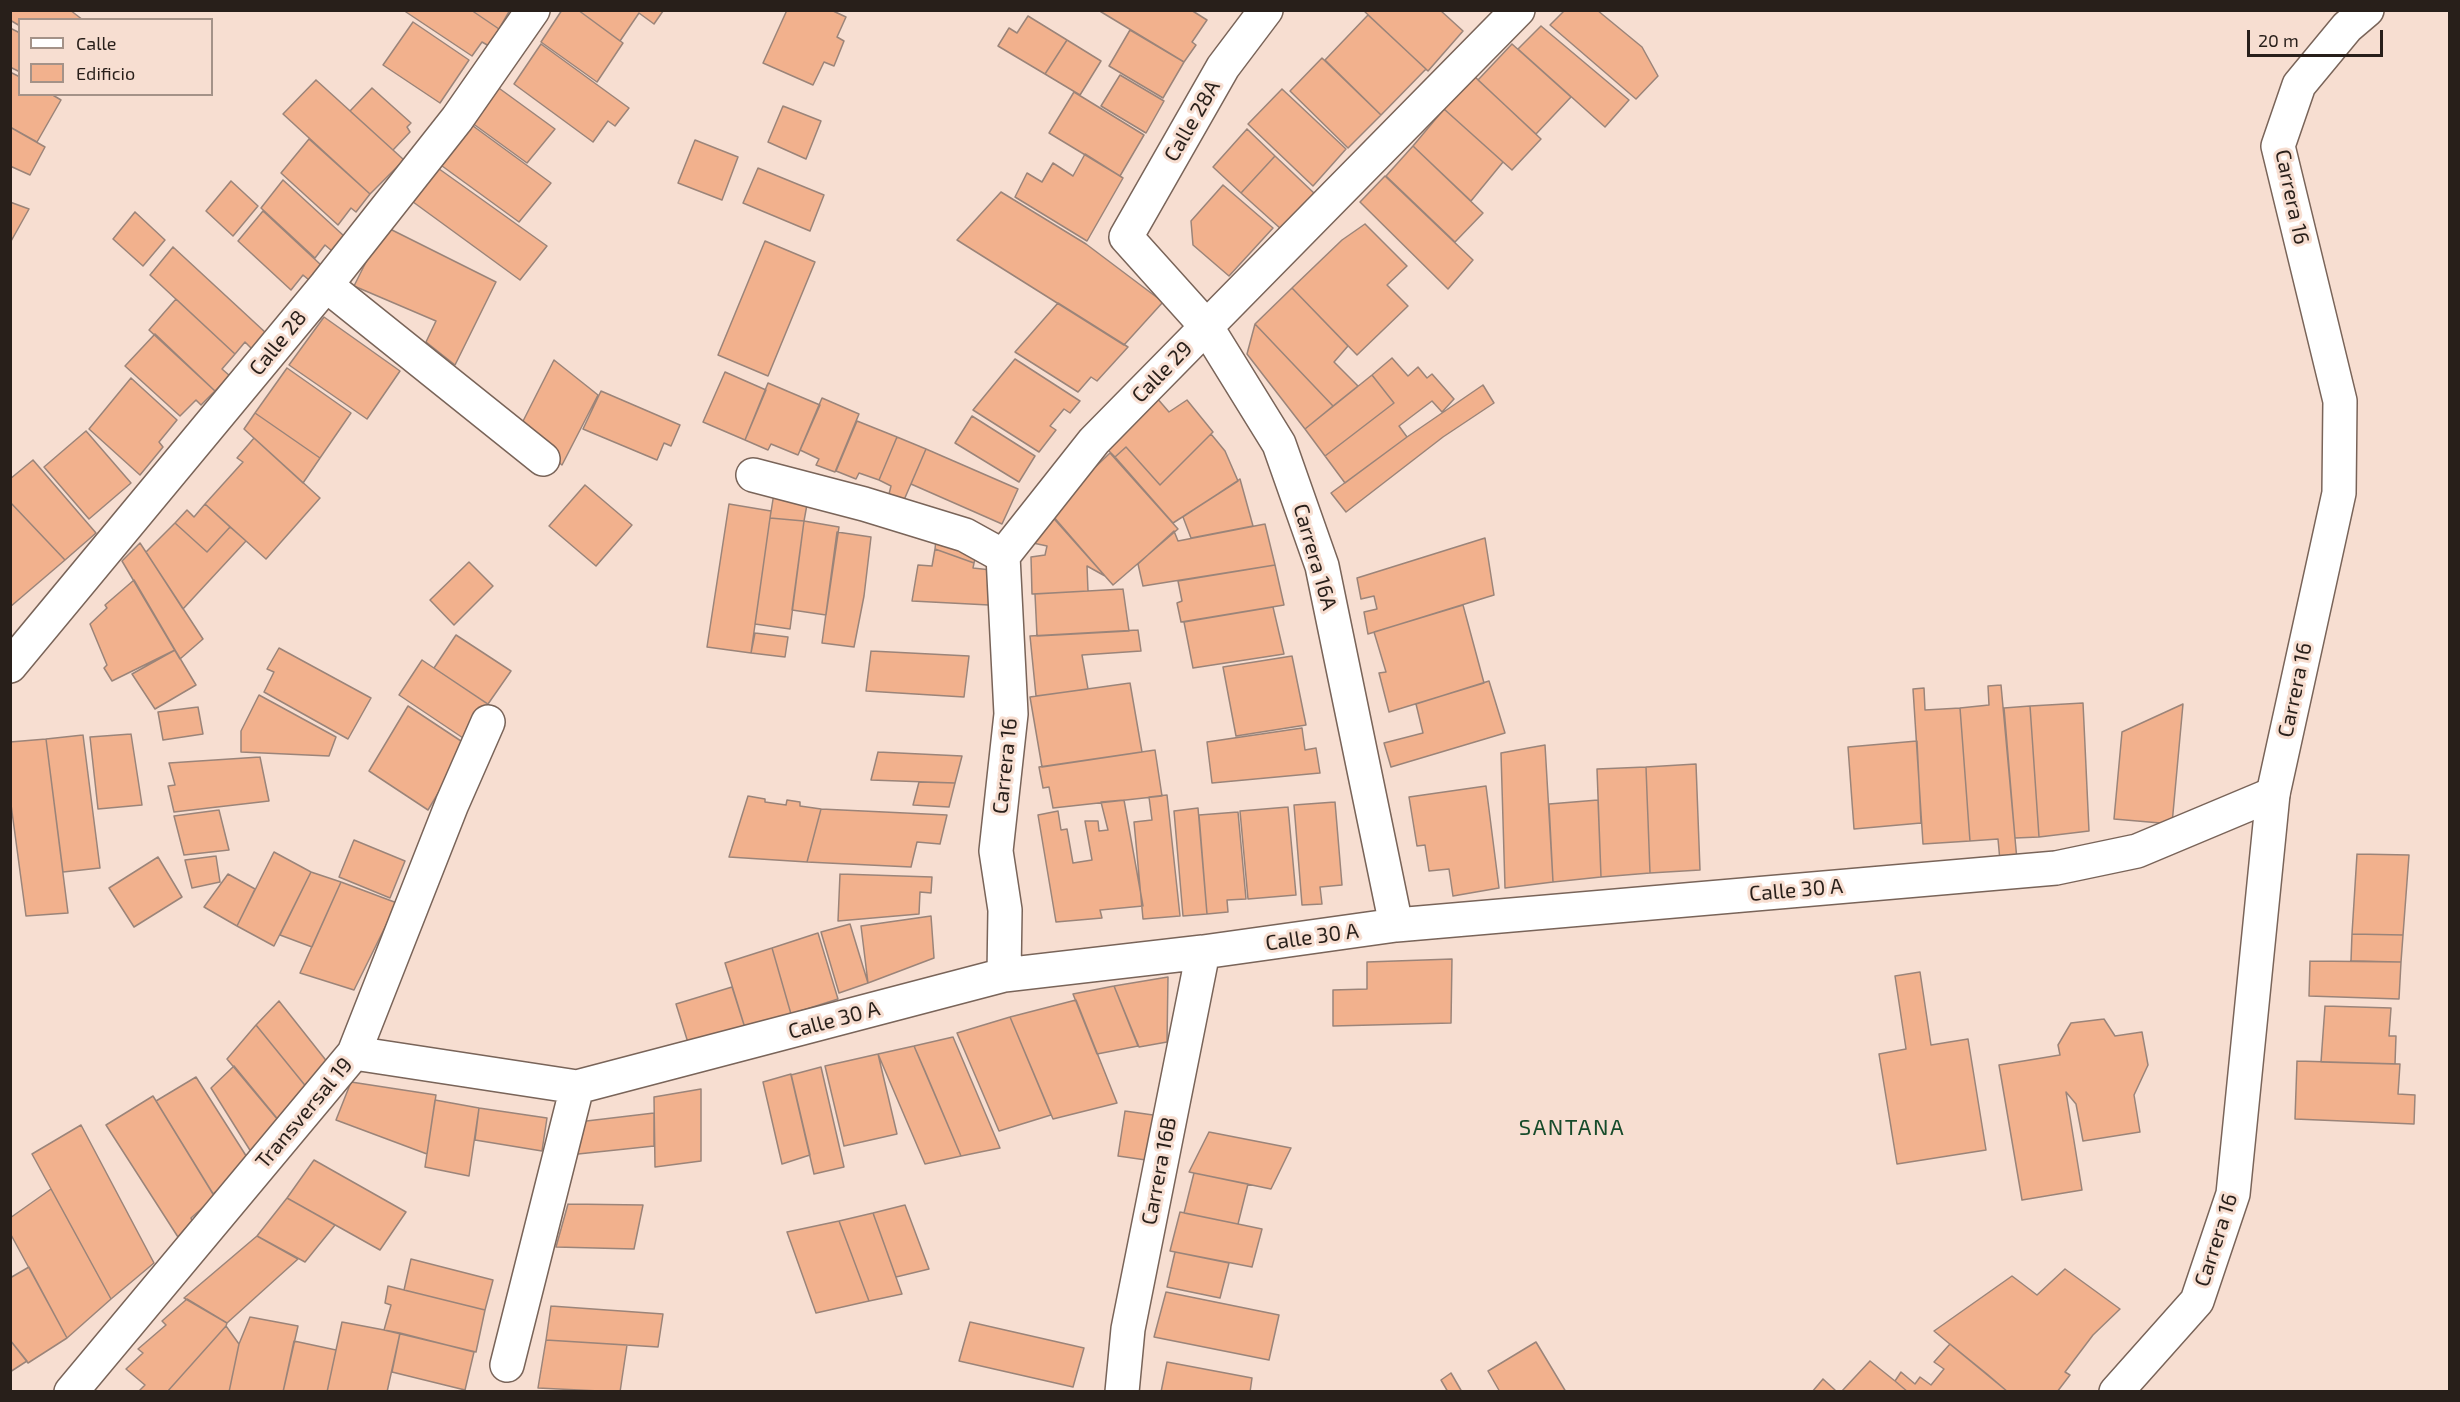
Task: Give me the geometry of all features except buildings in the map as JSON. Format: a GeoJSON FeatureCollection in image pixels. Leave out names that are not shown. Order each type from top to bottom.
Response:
{"type":"FeatureCollection","features":[{"type":"Feature","properties":{"kind":"street","name":"Calle 28"},"geometry":{"type":"LineString","coordinates":[[10,666],[326,285],[457,119],[533,10]]}},
{"type":"Feature","properties":{"kind":"street","name":"Calle 28A"},"geometry":{"type":"LineString","coordinates":[[1126,237],[1223,67],[1266,10]]}},
{"type":"Feature","properties":{"kind":"street","name":"Calle 29"},"geometry":{"type":"LineString","coordinates":[[1003,556],[1094,441],[1518,10]]}},
{"type":"Feature","properties":{"kind":"street","name":"Carrera 16"},"geometry":{"type":"LineString","coordinates":[[2116,1392],[2196,1300],[2233,1194],[2273,794],[2339,492],[2340,401],[2278,146],[2300,85],[2348,27],[2367,10]]}},
{"type":"Feature","properties":{"kind":"street","name":"Carrera 16A"},"geometry":{"type":"LineString","coordinates":[[1126,237],[1206,326],[1279,444],[1322,566],[1396,925]]}},
{"type":"Feature","properties":{"kind":"street"},"geometry":{"type":"LineString","coordinates":[[326,285],[543,459]]}},
{"type":"Feature","properties":{"kind":"street"},"geometry":{"type":"LineString","coordinates":[[753,475],[864,504],[965,535],[1003,556]]}},
{"type":"Feature","properties":{"kind":"street","name":"Carrera 16"},"geometry":{"type":"LineString","coordinates":[[1003,556],[1011,714],[996,851],[1005,910],[1004,975]]}},
{"type":"Feature","properties":{"kind":"street","name":"Transversal 19"},"geometry":{"type":"LineString","coordinates":[[71,1392],[354,1053],[452,804],[488,722]]}},
{"type":"Feature","properties":{"kind":"street","name":"Calle 30 A"},"geometry":{"type":"LineString","coordinates":[[354,1053],[577,1087],[1004,975],[1203,952],[1396,925],[2056,868],[2137,851],[2273,794]]}},
{"type":"Feature","properties":{"kind":"street","name":"Carrera 16B"},"geometry":{"type":"LineString","coordinates":[[1122,1392],[1128,1329],[1203,952]]}},
{"type":"Feature","properties":{"kind":"street"},"geometry":{"type":"LineString","coordinates":[[507,1365],[577,1087]]}},
{"type":"Feature","properties":{"kind":"district","name":"SANTANA"},"geometry":{"type":"Point","coordinates":[1572,1128]}}]}
